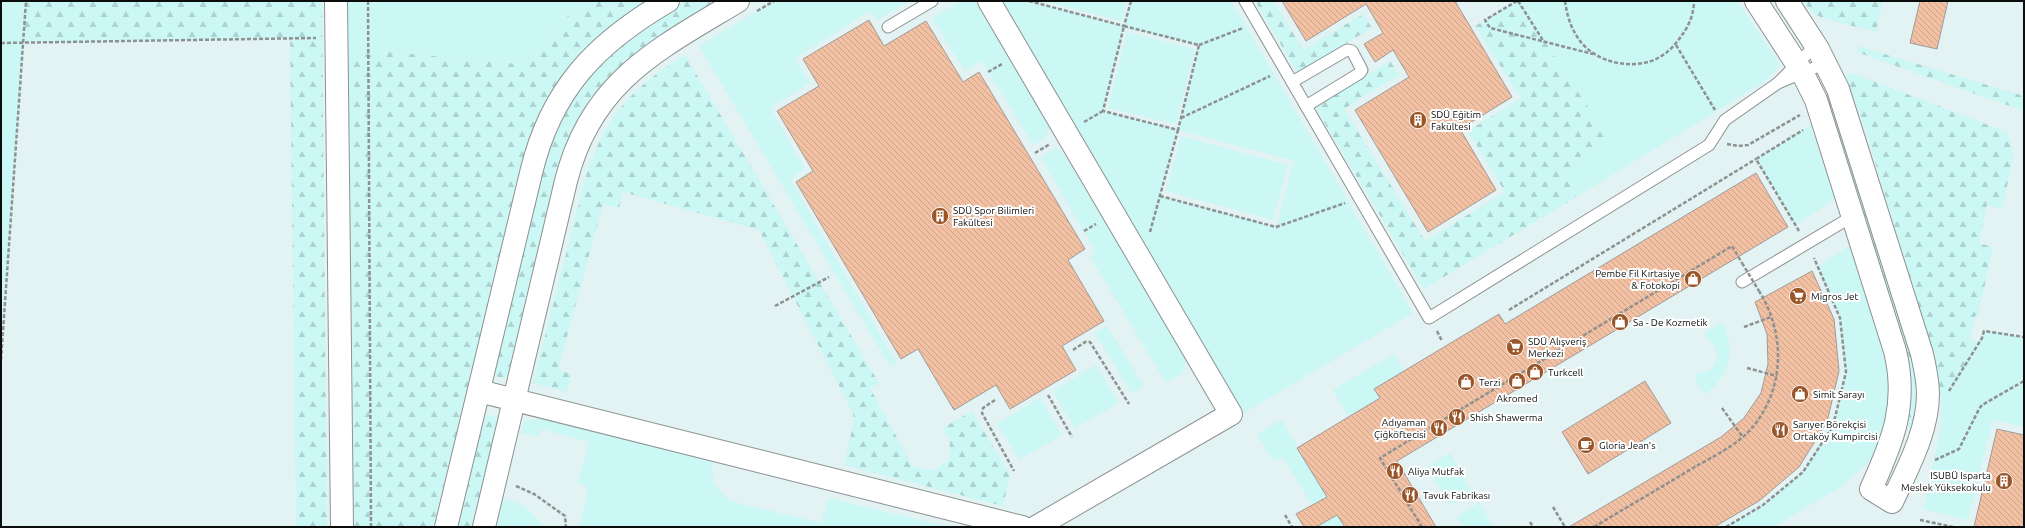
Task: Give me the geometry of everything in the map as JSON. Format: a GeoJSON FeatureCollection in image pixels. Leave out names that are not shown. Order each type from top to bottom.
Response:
{"type":"FeatureCollection","features":[{"type":"Feature","properties":{"kind":"street"},"geometry":{"type":"LineString","coordinates":[[336,1],[342,527]]}},
{"type":"Feature","properties":{"kind":"street"},"geometry":{"type":"LineString","coordinates":[[446,527],[532,167],[546,125],[565,91],[598,52],[626,27],[668,1]]}},
{"type":"Feature","properties":{"kind":"street"},"geometry":{"type":"LineString","coordinates":[[989,1],[1231,414],[1036,527]]}},
{"type":"Feature","properties":{"kind":"street"},"geometry":{"type":"LineString","coordinates":[[1756,1],[1799,67],[1816,100],[1895,351],[1900,376],[1901,393],[1894,432],[1871,489],[1892,502],[1912,458],[1923,426],[1928,395],[1927,376],[1922,354],[1845,107],[1821,54],[1787,1]]}},
{"type":"Feature","properties":{"kind":"street"},"geometry":{"type":"LineString","coordinates":[[484,527],[568,171],[580,140],[590,120],[616,85],[639,63],[657,50],[746,7]]}},
{"type":"Feature","properties":{"kind":"street"},"geometry":{"type":"LineString","coordinates":[[479,391],[1022,527]]}},
{"type":"Feature","properties":{"kind":"lane"},"geometry":{"type":"LineString","coordinates":[[888,27],[932,1]]}},
{"type":"Feature","properties":{"kind":"lane"},"geometry":{"type":"LineString","coordinates":[[1244,1],[1429,318],[1713,142],[1723,123],[1730,116],[1799,67],[1821,54]]}},
{"type":"Feature","properties":{"kind":"lane"},"geometry":{"type":"LineString","coordinates":[[1292,82],[1347,50],[1352,51],[1362,70],[1360,73],[1306,106]]}},
{"type":"Feature","properties":{"kind":"lane"},"geometry":{"type":"LineString","coordinates":[[1799,67],[1821,54]]}},
{"type":"Feature","properties":{"kind":"lane"},"geometry":{"type":"LineString","coordinates":[[1742,282],[1853,216]]}},
{"type":"Feature","properties":{"kind":"path"},"geometry":{"type":"LineString","coordinates":[[1,360],[26,1]]}},
{"type":"Feature","properties":{"kind":"path"},"geometry":{"type":"LineString","coordinates":[[368,1],[371,527]]}},
{"type":"Feature","properties":{"kind":"path"},"geometry":{"type":"LineString","coordinates":[[746,7],[774,1]]}},
{"type":"Feature","properties":{"kind":"path"},"geometry":{"type":"LineString","coordinates":[[1029,1],[1199,45],[1246,26]]}},
{"type":"Feature","properties":{"kind":"path"},"geometry":{"type":"LineString","coordinates":[[1083,123],[1103,111],[1131,1]]}},
{"type":"Feature","properties":{"kind":"path"},"geometry":{"type":"LineString","coordinates":[[1544,42],[1518,1],[1485,20],[1490,28],[1544,42],[1595,54],[1615,62],[1637,64],[1658,58],[1676,45],[1688,27],[1694,1]]}},
{"type":"Feature","properties":{"kind":"path"},"geometry":{"type":"LineString","coordinates":[[1565,1],[1568,20],[1578,40],[1595,54]]}},
{"type":"Feature","properties":{"kind":"path"},"geometry":{"type":"LineString","coordinates":[[1,43],[337,38]]}},
{"type":"Feature","properties":{"kind":"path"},"geometry":{"type":"LineString","coordinates":[[1148,238],[1181,119],[1199,45]]}},
{"type":"Feature","properties":{"kind":"path"},"geometry":{"type":"LineString","coordinates":[[1676,45],[1723,123]]}},
{"type":"Feature","properties":{"kind":"path"},"geometry":{"type":"LineString","coordinates":[[1181,119],[1274,74]]}},
{"type":"Feature","properties":{"kind":"path"},"geometry":{"type":"LineString","coordinates":[[1103,111],[1178,130]]}},
{"type":"Feature","properties":{"kind":"path"},"geometry":{"type":"LineString","coordinates":[[1713,142],[1738,146],[1748,145],[1805,112]]}},
{"type":"Feature","properties":{"kind":"path"},"geometry":{"type":"LineString","coordinates":[[1509,310],[1804,129]]}},
{"type":"Feature","properties":{"kind":"path"},"geometry":{"type":"LineString","coordinates":[[1726,527],[1763,505],[1803,472],[1833,426],[1846,372],[1840,318],[1818,266],[1756,159]]}},
{"type":"Feature","properties":{"kind":"path"},"geometry":{"type":"LineString","coordinates":[[1160,196],[1276,227],[1348,202]]}},
{"type":"Feature","properties":{"kind":"path"},"geometry":{"type":"LineString","coordinates":[[1422,527],[1380,458],[1732,246],[1759,291],[1778,337],[1777,376],[1770,402],[1750,430],[1726,449],[1594,527]]}},
{"type":"Feature","properties":{"kind":"path"},"geometry":{"type":"LineString","coordinates":[[775,306],[828,277]]}},
{"type":"Feature","properties":{"kind":"path"},"geometry":{"type":"LineString","coordinates":[[1744,328],[1771,317]]}},
{"type":"Feature","properties":{"kind":"path"},"geometry":{"type":"LineString","coordinates":[[1947,394],[1982,338],[1984,331],[2024,337]]}},
{"type":"Feature","properties":{"kind":"path"},"geometry":{"type":"LineString","coordinates":[[1073,350],[1085,342],[1090,342],[1129,404]]}},
{"type":"Feature","properties":{"kind":"path"},"geometry":{"type":"LineString","coordinates":[[1747,368],[1777,376]]}},
{"type":"Feature","properties":{"kind":"path"},"geometry":{"type":"LineString","coordinates":[[1934,460],[1959,449],[1982,405],[2024,380]]}},
{"type":"Feature","properties":{"kind":"path"},"geometry":{"type":"LineString","coordinates":[[1048,395],[1072,437]]}},
{"type":"Feature","properties":{"kind":"path"},"geometry":{"type":"LineString","coordinates":[[995,400],[983,408],[982,413],[1014,471]]}},
{"type":"Feature","properties":{"kind":"path"},"geometry":{"type":"LineString","coordinates":[[1722,408],[1742,436]]}},
{"type":"Feature","properties":{"kind":"path"},"geometry":{"type":"LineString","coordinates":[[495,481],[521,488],[534,494],[565,516],[566,527]]}},
{"type":"Feature","properties":{"kind":"path"},"geometry":{"type":"LineString","coordinates":[[1553,507],[1565,527]]}},
{"type":"Feature","properties":{"kind":"path"},"geometry":{"type":"LineString","coordinates":[[1285,515],[1292,527]]}},
{"type":"Feature","properties":{"kind":"path"},"geometry":{"type":"LineString","coordinates":[[1920,520],[1953,527]]}},
{"type":"Feature","properties":{"kind":"path"},"geometry":{"type":"LineString","coordinates":[[1530,522],[1533,527]]}},
{"type":"Feature","properties":{"kind":"shaded area"},"geometry":{"type":"Polygon","coordinates":[[[1,1],[2024,1],[2024,527],[1,527],[1,1]]]}},
{"type":"Feature","properties":{"kind":"green space"},"geometry":{"type":"Polygon","coordinates":[[[1,1],[26,1],[1,360],[1,1]]]}},
{"type":"Feature","properties":{"kind":"green space"},"geometry":{"type":"Polygon","coordinates":[[[26,1],[322,1],[327,527],[296,527],[290,38],[23,43],[26,1]]]}},
{"type":"Feature","properties":{"kind":"green space"},"geometry":{"type":"Polygon","coordinates":[[[348,1],[587,1],[564,19],[528,62],[518,64],[369,50],[348,50],[348,1]]]}},
{"type":"Feature","properties":{"kind":"green space"},"geometry":{"type":"Polygon","coordinates":[[[587,1],[649,1],[610,28],[579,58],[553,92],[531,135],[433,527],[354,527],[348,50],[369,50],[518,64],[528,62],[564,19],[587,1]]]}},
{"type":"Feature","properties":{"kind":"green space"},"geometry":{"type":"Polygon","coordinates":[[[686,1],[716,1],[662,34],[628,59],[612,73],[598,89],[576,121],[557,170],[507,379],[495,376],[493,369],[537,184],[554,133],[562,117],[582,86],[608,57],[622,44],[653,21],[686,1]]]}},
{"type":"Feature","properties":{"kind":"green space"},"geometry":{"type":"Polygon","coordinates":[[[774,1],[909,1],[877,20],[870,11],[795,58],[810,83],[770,108],[805,169],[790,179],[896,363],[890,366],[699,46],[774,1]]]}},
{"type":"Feature","properties":{"kind":"green space"},"geometry":{"type":"Polygon","coordinates":[[[961,1],[976,1],[1049,127],[1046,137],[1033,145],[982,61],[965,71],[932,18],[961,1]]]}},
{"type":"Feature","properties":{"kind":"green space"},"geometry":{"type":"Polygon","coordinates":[[[1002,1],[1029,1],[1124,26],[1131,1],[1231,1],[1413,313],[1244,413],[1002,1]],[[1124,27],[1103,111],[1178,130],[1199,45],[1124,27]],[[1178,130],[1160,196],[1276,227],[1294,161],[1178,130]]]}},
{"type":"Feature","properties":{"kind":"green space"},"geometry":{"type":"Polygon","coordinates":[[[1042,1],[1127,1],[1122,21],[1042,1]]]}},
{"type":"Feature","properties":{"kind":"green space"},"geometry":{"type":"Polygon","coordinates":[[[1255,1],[1274,1],[1303,50],[1363,14],[1372,28],[1297,72],[1255,1]]]}},
{"type":"Feature","properties":{"kind":"green space"},"geometry":{"type":"Polygon","coordinates":[[[1518,1],[1732,1],[1739,3],[1779,65],[1764,82],[1576,197],[1563,172],[1610,142],[1518,1]]]}},
{"type":"Feature","properties":{"kind":"green space"},"geometry":{"type":"Polygon","coordinates":[[[1518,1],[1611,142],[1563,172],[1576,197],[1424,289],[1315,107],[1390,61],[1399,75],[1344,109],[1425,241],[1505,192],[1468,131],[1521,98],[1475,26],[1518,1]]]}},
{"type":"Feature","properties":{"kind":"green space"},"geometry":{"type":"Polygon","coordinates":[[[1804,1],[1883,1],[1876,32],[1825,19],[1812,13],[1804,1]]]}},
{"type":"Feature","properties":{"kind":"green space"},"geometry":{"type":"Polygon","coordinates":[[[1127,32],[1195,49],[1176,124],[1108,108],[1127,32]]]}},
{"type":"Feature","properties":{"kind":"green space"},"geometry":{"type":"Polygon","coordinates":[[[1858,46],[2024,96],[2024,111],[1859,53],[1857,51],[1858,46]]]}},
{"type":"Feature","properties":{"kind":"green space"},"geometry":{"type":"Polygon","coordinates":[[[685,55],[879,383],[870,388],[913,467],[934,470],[949,460],[950,440],[943,428],[972,411],[1010,475],[1003,506],[844,465],[854,421],[853,413],[759,230],[623,192],[619,208],[603,204],[558,370],[572,374],[567,392],[533,383],[587,172],[595,151],[604,133],[624,103],[651,78],[685,55]]]}},
{"type":"Feature","properties":{"kind":"green space"},"geometry":{"type":"Polygon","coordinates":[[[1852,73],[2007,132],[2014,155],[2002,209],[1987,205],[1979,243],[1993,247],[1978,316],[1975,316],[1970,340],[1979,342],[1949,391],[1941,397],[1935,363],[1868,138],[1846,76],[1852,73]]]}},
{"type":"Feature","properties":{"kind":"green space"},"geometry":{"type":"Polygon","coordinates":[[[1830,93],[1914,357],[1916,392],[1911,428],[1905,426],[1911,389],[1908,359],[1825,95],[1830,93]]]}},
{"type":"Feature","properties":{"kind":"green space"},"geometry":{"type":"Polygon","coordinates":[[[1810,125],[1835,199],[1795,225],[1756,159],[1810,125]]]}},
{"type":"Feature","properties":{"kind":"green space"},"geometry":{"type":"Polygon","coordinates":[[[1181,136],[1288,165],[1273,220],[1166,191],[1181,136]]]}},
{"type":"Feature","properties":{"kind":"green space"},"geometry":{"type":"Polygon","coordinates":[[[1055,148],[1062,151],[1187,358],[1182,374],[1166,383],[1090,256],[1096,252],[1041,158],[1055,148]]]}},
{"type":"Feature","properties":{"kind":"green space"},"geometry":{"type":"Polygon","coordinates":[[[1851,245],[1886,353],[1890,393],[1883,430],[1877,448],[1869,462],[1842,486],[1774,527],[1726,527],[1763,505],[1803,472],[1833,426],[1846,372],[1840,318],[1818,266],[1851,245]]]}},
{"type":"Feature","properties":{"kind":"green space"},"geometry":{"type":"Polygon","coordinates":[[[1723,322],[1729,343],[1728,362],[1719,380],[1713,388],[1704,395],[1695,379],[1695,373],[1703,373],[1714,366],[1717,354],[1711,342],[1705,337],[1706,331],[1723,322]]]}},
{"type":"Feature","properties":{"kind":"green space"},"geometry":{"type":"Polygon","coordinates":[[[1107,326],[1144,386],[1132,393],[1095,333],[1107,326]]]}},
{"type":"Feature","properties":{"kind":"green space"},"geometry":{"type":"Polygon","coordinates":[[[1984,331],[2024,337],[2024,427],[1993,420],[1968,520],[1923,509],[1941,426],[1941,397],[1949,391],[1982,338],[1984,331]]]}},
{"type":"Feature","properties":{"kind":"green space"},"geometry":{"type":"Polygon","coordinates":[[[1394,354],[1404,371],[1375,389],[1380,398],[1348,417],[1333,390],[1394,354]]]}},
{"type":"Feature","properties":{"kind":"green space"},"geometry":{"type":"Polygon","coordinates":[[[1096,365],[1118,403],[1075,428],[1053,391],[1096,365]]]}},
{"type":"Feature","properties":{"kind":"green space"},"geometry":{"type":"Polygon","coordinates":[[[1040,398],[1062,435],[1019,460],[997,423],[1040,398]]]}},
{"type":"Feature","properties":{"kind":"green space"},"geometry":{"type":"Polygon","coordinates":[[[482,414],[499,417],[472,527],[455,527],[482,414]]]}},
{"type":"Feature","properties":{"kind":"green space"},"geometry":{"type":"Polygon","coordinates":[[[543,418],[711,461],[714,484],[730,501],[821,523],[829,498],[950,527],[579,527],[588,490],[586,486],[578,483],[589,442],[542,429],[539,437],[521,433],[524,421],[543,418]]]}},
{"type":"Feature","properties":{"kind":"green space"},"geometry":{"type":"Polygon","coordinates":[[[1282,420],[1345,527],[1316,527],[1312,505],[1283,457],[1273,461],[1257,434],[1282,420]]]}},
{"type":"Feature","properties":{"kind":"green space"},"geometry":{"type":"Polygon","coordinates":[[[1450,453],[1472,492],[1449,505],[1428,467],[1450,453]]]}},
{"type":"Feature","properties":{"kind":"green space"},"geometry":{"type":"Polygon","coordinates":[[[504,498],[525,507],[545,527],[497,527],[504,498]]]}},
{"type":"Feature","properties":{"kind":"green space"},"geometry":{"type":"Polygon","coordinates":[[[1480,503],[1493,527],[1463,527],[1457,516],[1480,503]]]}},
{"type":"Feature","properties":{"kind":"building","name":"SDÜ Eğitim Fakültesi"},"geometry":{"type":"Polygon","coordinates":[[[1282,1],[1455,1],[1512,97],[1460,129],[1496,190],[1428,232],[1355,110],[1409,77],[1393,50],[1375,62],[1364,44],[1383,33],[1366,4],[1306,41],[1282,1]]]}},
{"type":"Feature","properties":{"kind":"building"},"geometry":{"type":"Polygon","coordinates":[[[1920,1],[1948,1],[1937,49],[1910,43],[1920,1]]]}},
{"type":"Feature","properties":{"kind":"building","name":"SDÜ Spor Bilimleri Fakültesi"},"geometry":{"type":"Polygon","coordinates":[[[869,20],[884,46],[926,21],[963,82],[979,72],[1085,249],[1068,260],[1104,321],[1062,346],[1076,370],[1010,409],[996,385],[954,410],[918,349],[901,359],[796,182],[813,171],[777,111],[819,86],[803,59],[869,20]]]}},
{"type":"Feature","properties":{"kind":"building","name":"SDÜ Alışveriş Merkezi"},"geometry":{"type":"Polygon","coordinates":[[[1756,173],[1788,227],[1397,461],[1436,527],[1345,527],[1337,515],[1316,527],[1304,527],[1296,514],[1327,497],[1297,448],[1380,398],[1374,389],[1499,314],[1505,324],[1756,173]]]}},
{"type":"Feature","properties":{"kind":"building"},"geometry":{"type":"Polygon","coordinates":[[[1812,271],[1834,319],[1839,371],[1827,422],[1799,467],[1759,501],[1714,527],[1569,527],[1721,437],[1744,418],[1761,393],[1768,364],[1767,334],[1755,302],[1812,271]]]}},
{"type":"Feature","properties":{"kind":"building"},"geometry":{"type":"Polygon","coordinates":[[[1645,381],[1671,423],[1588,474],[1562,432],[1645,381]]]}},
{"type":"Feature","properties":{"kind":"building","name":"ISUBÜ Isparta Meslek Yüksekokulu"},"geometry":{"type":"Polygon","coordinates":[[[1997,429],[2024,435],[2024,527],[1974,527],[1997,429]]]}},
{"type":"Feature","properties":{"kind":"place","name":"SDÜ Eğitim Fakültesi"},"geometry":{"type":"Point","coordinates":[1418,120]}},
{"type":"Feature","properties":{"kind":"place","name":"SDÜ Spor Bilimleri Fakültesi"},"geometry":{"type":"Point","coordinates":[940,216]}},
{"type":"Feature","properties":{"kind":"place","name":"Pembe Fil Kırtasiye & Fotokopi"},"geometry":{"type":"Point","coordinates":[1693,279]}},
{"type":"Feature","properties":{"kind":"place","name":"Migros Jet"},"geometry":{"type":"Point","coordinates":[1798,296]}},
{"type":"Feature","properties":{"kind":"place","name":"Sa - De Kozmetik"},"geometry":{"type":"Point","coordinates":[1620,322]}},
{"type":"Feature","properties":{"kind":"place","name":"SDÜ Alışveriş Merkezi"},"geometry":{"type":"Point","coordinates":[1515,347]}},
{"type":"Feature","properties":{"kind":"place","name":"Turkcell"},"geometry":{"type":"Point","coordinates":[1535,372]}},
{"type":"Feature","properties":{"kind":"place","name":"Akromed"},"geometry":{"type":"Point","coordinates":[1517,381]}},
{"type":"Feature","properties":{"kind":"place","name":"Terzi"},"geometry":{"type":"Point","coordinates":[1466,382]}},
{"type":"Feature","properties":{"kind":"place","name":"Simit Sarayı"},"geometry":{"type":"Point","coordinates":[1800,394]}},
{"type":"Feature","properties":{"kind":"place","name":"Shish Shawerma"},"geometry":{"type":"Point","coordinates":[1457,417]}},
{"type":"Feature","properties":{"kind":"place","name":"Adıyaman Çiğköftecisi"},"geometry":{"type":"Point","coordinates":[1439,428]}},
{"type":"Feature","properties":{"kind":"place","name":"Sarıyer Börekçisi Ortaköy Kumpircisi"},"geometry":{"type":"Point","coordinates":[1780,430]}},
{"type":"Feature","properties":{"kind":"place","name":"Gloria Jean's"},"geometry":{"type":"Point","coordinates":[1586,445]}},
{"type":"Feature","properties":{"kind":"place","name":"Aliya Mutfak"},"geometry":{"type":"Point","coordinates":[1395,471]}},
{"type":"Feature","properties":{"kind":"place","name":"ISUBÜ Isparta Meslek Yüksekokulu"},"geometry":{"type":"Point","coordinates":[2004,481]}},
{"type":"Feature","properties":{"kind":"place","name":"Tavuk Fabrikası"},"geometry":{"type":"Point","coordinates":[1410,495]}}]}
